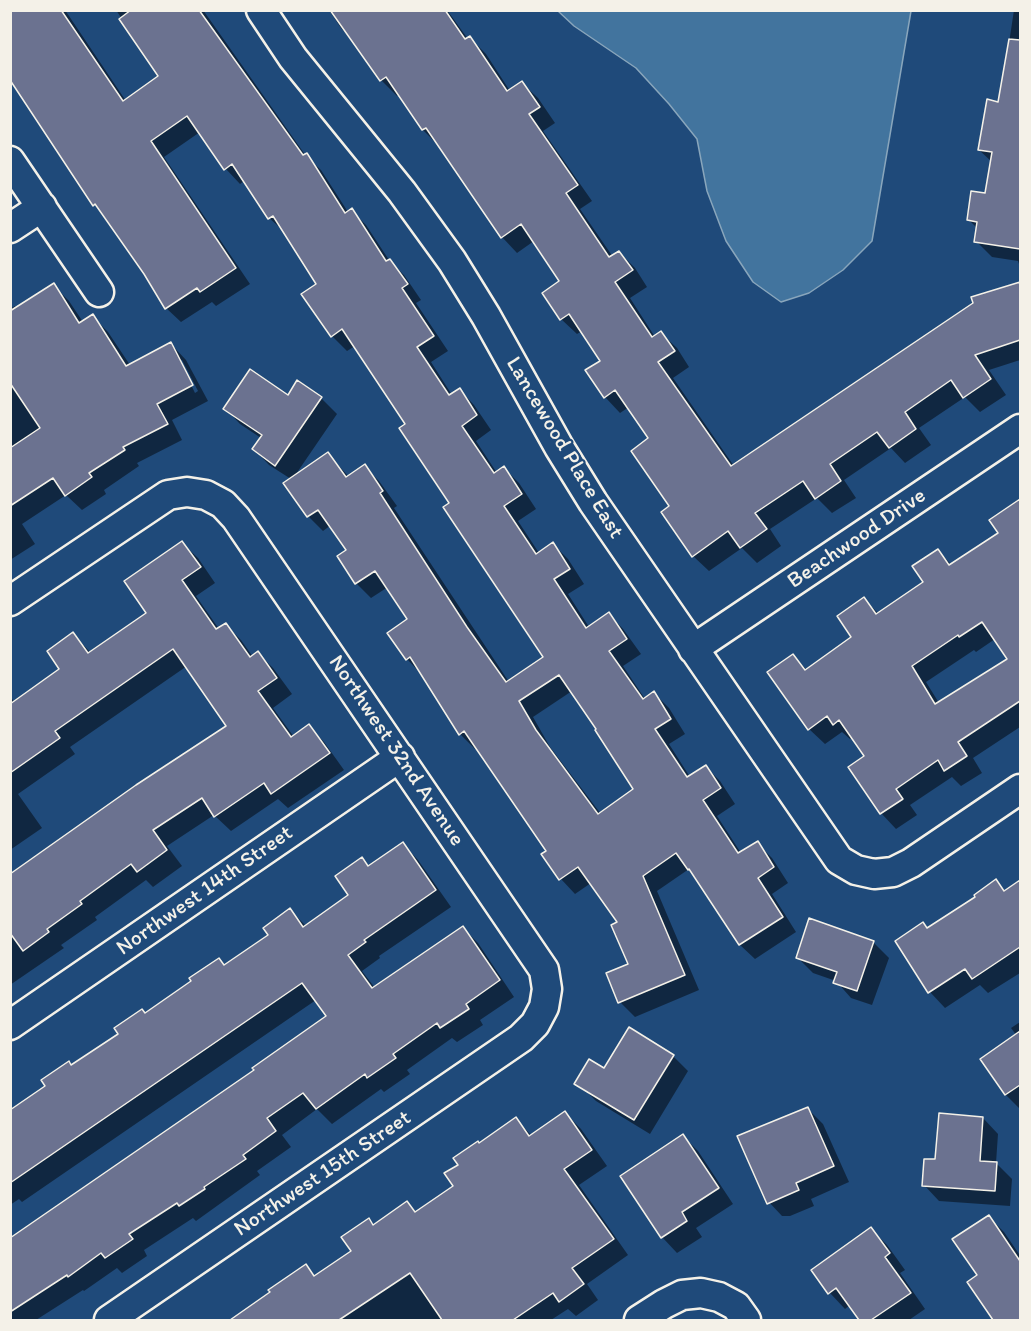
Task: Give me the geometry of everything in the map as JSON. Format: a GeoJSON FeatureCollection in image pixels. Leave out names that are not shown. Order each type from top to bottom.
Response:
{"type":"FeatureCollection","features":[{"type":"Feature","properties":{"kind":"street","name":"Lancewood Place East"},"geometry":{"type":"LineString","coordinates":[[261,10],[293,58],[402,192],[452,261],[486,316],[559,447],[600,512],[839,860],[856,870],[874,873],[893,872],[911,863],[1020,789]]}},
{"type":"Feature","properties":{"kind":"street"},"geometry":{"type":"LineString","coordinates":[[10,161],[99,291]]}},
{"type":"Feature","properties":{"kind":"street"},"geometry":{"type":"LineString","coordinates":[[10,228],[42,207]]}},
{"type":"Feature","properties":{"kind":"street","name":"Beachwood Drive"},"geometry":{"type":"LineString","coordinates":[[693,649],[1020,429]]}},
{"type":"Feature","properties":{"kind":"street","name":"Northwest 32nd Avenue"},"geometry":{"type":"LineString","coordinates":[[10,601],[168,495],[187,492],[206,495],[223,504],[236,518],[544,970],[547,989],[544,1007],[535,1024]]}},
{"type":"Feature","properties":{"kind":"street","name":"Northwest 14th Street"},"geometry":{"type":"LineString","coordinates":[[10,1025],[400,757]]}},
{"type":"Feature","properties":{"kind":"street","name":"Northwest 15th Street"},"geometry":{"type":"LineString","coordinates":[[109,1320],[521,1038],[535,1024]]}},
{"type":"Feature","properties":{"kind":"street"},"geometry":{"type":"LineString","coordinates":[[639,1320],[682,1295],[700,1293],[719,1297],[736,1306],[746,1320]]}},
{"type":"Feature","properties":{"kind":"water"},"geometry":{"type":"Polygon","coordinates":[[[558,11],[911,11],[872,241],[843,270],[809,293],[781,302],[753,282],[726,241],[707,191],[697,139],[636,68],[574,26],[558,11]]]}},
{"type":"Feature","properties":{"kind":"building"},"geometry":{"type":"Polygon","coordinates":[[[10,10],[61,10],[123,101],[158,76],[119,19],[131,10],[199,10],[303,155],[307,153],[345,213],[352,208],[386,261],[390,259],[408,284],[402,288],[434,336],[417,347],[449,395],[460,388],[477,415],[462,426],[494,473],[504,466],[522,494],[504,506],[536,554],[553,542],[570,569],[554,579],[586,628],[609,612],[627,639],[609,651],[643,699],[654,691],[671,719],[655,729],[687,777],[706,765],[721,788],[703,800],[738,853],[758,841],[774,867],[758,878],[783,917],[739,945],[676,853],[643,876],[685,975],[618,1003],[606,973],[628,964],[611,925],[617,922],[578,867],[559,880],[541,854],[546,851],[464,731],[459,735],[410,657],[406,660],[387,633],[407,619],[375,571],[355,584],[337,556],[346,550],[318,510],[307,517],[283,483],[328,452],[346,477],[365,464],[383,491],[380,493],[467,627],[506,682],[543,657],[443,507],[449,503],[399,428],[405,424],[342,329],[331,337],[301,294],[316,284],[273,216],[268,219],[232,164],[224,170],[187,116],[151,141],[236,268],[200,292],[197,288],[165,309],[144,274],[95,204],[93,206],[10,80],[10,10]],[[559,675],[519,701],[536,730],[598,814],[633,789],[559,675]]]}},
{"type":"Feature","properties":{"kind":"building"},"geometry":{"type":"Polygon","coordinates":[[[330,10],[445,10],[465,39],[470,36],[507,91],[522,81],[540,107],[529,114],[578,185],[566,193],[609,257],[619,251],[633,270],[615,282],[652,337],[661,331],[675,351],[658,362],[731,466],[973,303],[971,297],[1020,282],[1020,340],[975,355],[991,379],[963,398],[951,380],[905,412],[916,429],[889,448],[877,432],[830,464],[841,481],[815,499],[803,481],[755,513],[767,529],[740,548],[728,531],[692,557],[661,512],[669,506],[631,451],[648,438],[615,390],[604,398],[585,370],[600,361],[569,314],[560,320],[542,293],[559,281],[521,224],[501,238],[426,128],[422,130],[386,77],[380,81],[330,10]]]}},
{"type":"Feature","properties":{"kind":"building"},"geometry":{"type":"Polygon","coordinates":[[[1009,39],[1020,40],[1020,249],[974,242],[977,222],[967,220],[971,191],[985,193],[992,152],[978,150],[987,99],[998,102],[1009,39]]]}},
{"type":"Feature","properties":{"kind":"building"},"geometry":{"type":"Polygon","coordinates":[[[54,283],[79,323],[93,314],[126,366],[171,342],[193,385],[157,404],[168,424],[123,447],[125,450],[89,473],[92,477],[65,496],[53,478],[10,506],[10,448],[40,428],[10,383],[10,311],[54,283]]]}},
{"type":"Feature","properties":{"kind":"building"},"geometry":{"type":"Polygon","coordinates":[[[250,369],[288,395],[297,380],[322,397],[275,466],[252,449],[262,435],[223,409],[250,369]]]}},
{"type":"Feature","properties":{"kind":"building"},"geometry":{"type":"Polygon","coordinates":[[[1020,499],[1020,701],[958,742],[967,756],[944,771],[938,760],[896,789],[903,799],[880,814],[848,767],[864,756],[839,720],[833,725],[827,716],[808,730],[767,672],[793,654],[805,670],[851,637],[837,616],[864,597],[876,614],[923,582],[912,566],[938,549],[949,565],[998,533],[989,520],[1020,499]],[[982,622],[912,666],[935,704],[1007,659],[982,622]]]}},
{"type":"Feature","properties":{"kind":"building"},"geometry":{"type":"Polygon","coordinates":[[[182,541],[201,567],[182,580],[216,629],[226,623],[250,657],[258,651],[277,678],[258,691],[291,737],[309,724],[330,753],[271,794],[264,783],[214,817],[202,798],[153,830],[167,850],[137,872],[131,864],[80,901],[82,904],[47,929],[49,932],[23,951],[10,933],[10,874],[136,785],[226,726],[173,649],[55,731],[60,738],[10,773],[10,704],[59,669],[47,651],[73,632],[88,653],[146,613],[124,581],[182,541]]]}},
{"type":"Feature","properties":{"kind":"building"},"geometry":{"type":"Polygon","coordinates":[[[403,842],[436,890],[364,940],[366,942],[348,955],[372,988],[463,926],[500,980],[466,1004],[469,1009],[440,1028],[437,1023],[393,1054],[396,1058],[367,1078],[365,1074],[316,1109],[303,1093],[267,1118],[276,1131],[243,1155],[246,1159],[179,1206],[177,1203],[129,1234],[133,1239],[105,1258],[101,1253],[68,1277],[67,1275],[10,1312],[10,1238],[254,1070],[252,1068],[326,1016],[302,983],[10,1183],[10,1110],[45,1086],[41,1080],[69,1061],[71,1065],[118,1034],[114,1028],[142,1009],[145,1013],[191,981],[189,978],[219,958],[224,965],[268,935],[263,928],[290,908],[303,927],[348,895],[335,876],[362,857],[368,866],[403,842]]]}},
{"type":"Feature","properties":{"kind":"building"},"geometry":{"type":"Polygon","coordinates":[[[996,879],[1004,891],[1020,880],[1020,947],[972,979],[965,969],[928,993],[895,941],[923,922],[927,928],[975,897],[974,895],[996,879]]]}},
{"type":"Feature","properties":{"kind":"building"},"geometry":{"type":"Polygon","coordinates":[[[809,918],[874,941],[857,991],[833,983],[837,972],[796,958],[809,918]]]}},
{"type":"Feature","properties":{"kind":"building"},"geometry":{"type":"Polygon","coordinates":[[[629,1027],[674,1055],[634,1120],[574,1084],[589,1059],[604,1068],[629,1027]]]}},
{"type":"Feature","properties":{"kind":"building"},"geometry":{"type":"Polygon","coordinates":[[[1020,1031],[1020,1085],[1005,1095],[980,1059],[1020,1031]]]}},
{"type":"Feature","properties":{"kind":"building"},"geometry":{"type":"Polygon","coordinates":[[[808,1107],[834,1166],[796,1183],[799,1190],[767,1204],[737,1136],[808,1107]]]}},
{"type":"Feature","properties":{"kind":"building"},"geometry":{"type":"Polygon","coordinates":[[[565,1111],[592,1150],[564,1169],[614,1239],[572,1268],[584,1284],[559,1302],[553,1293],[513,1320],[442,1320],[410,1273],[339,1320],[230,1320],[306,1264],[314,1276],[351,1251],[341,1237],[369,1218],[373,1225],[407,1201],[415,1212],[453,1186],[444,1173],[458,1165],[453,1158],[516,1117],[529,1136],[565,1111]]]}},
{"type":"Feature","properties":{"kind":"building"},"geometry":{"type":"Polygon","coordinates":[[[939,1113],[983,1117],[980,1161],[997,1162],[995,1191],[922,1186],[924,1159],[935,1159],[939,1113]]]}},
{"type":"Feature","properties":{"kind":"building"},"geometry":{"type":"Polygon","coordinates":[[[683,1134],[719,1188],[682,1212],[687,1221],[661,1238],[620,1176],[683,1134]]]}},
{"type":"Feature","properties":{"kind":"building"},"geometry":{"type":"Polygon","coordinates":[[[989,1215],[1020,1261],[1020,1320],[993,1320],[967,1282],[977,1275],[952,1239],[989,1215]]]}},
{"type":"Feature","properties":{"kind":"building"},"geometry":{"type":"Polygon","coordinates":[[[871,1227],[890,1253],[885,1257],[911,1293],[871,1320],[859,1320],[836,1288],[828,1294],[811,1270],[871,1227]]]}}]}
